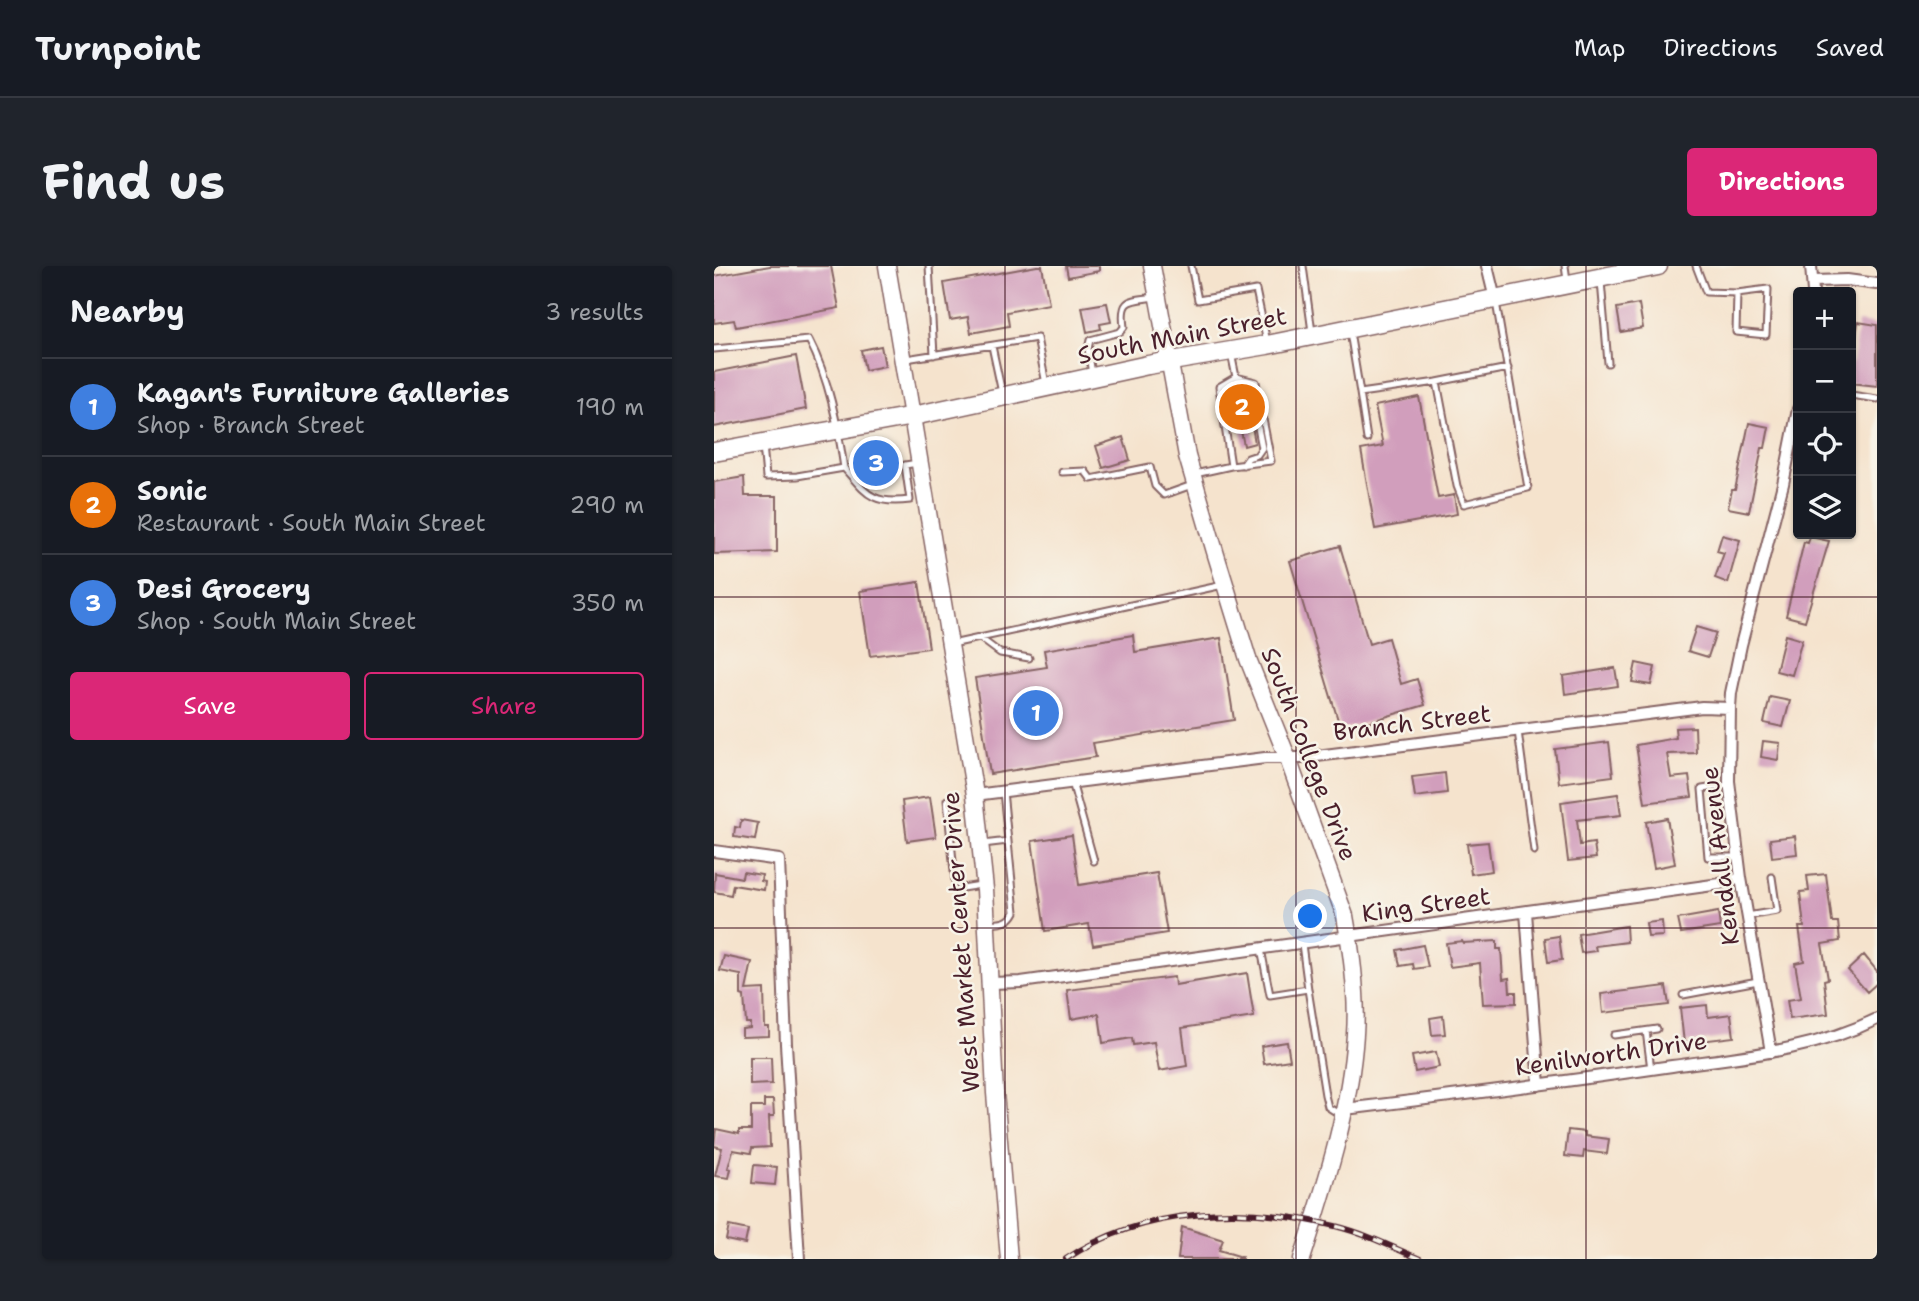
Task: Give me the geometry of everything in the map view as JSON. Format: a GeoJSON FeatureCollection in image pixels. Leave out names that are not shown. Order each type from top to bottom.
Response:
{"type":"FeatureCollection","features":[{"type":"Feature","properties":{"kind":"main road","name":"West Market Center Drive"},"geometry":{"type":"LineString","coordinates":[[887,266],[975,794],[991,983],[995,1093],[1010,1259]]}},
{"type":"Feature","properties":{"kind":"main road","name":"South College Drive"},"geometry":{"type":"LineString","coordinates":[[1152,266],[1194,479],[1225,585],[1248,659],[1288,759],[1345,916],[1349,937],[1356,1033],[1344,1112],[1308,1257]]}},
{"type":"Feature","properties":{"kind":"main road","name":"South Main Street"},"geometry":{"type":"LineString","coordinates":[[714,452],[913,416],[1171,361],[1267,345],[1495,299],[1566,275],[1600,277],[1658,266]]}},
{"type":"Feature","properties":{"kind":"street"},"geometry":{"type":"LineString","coordinates":[[1487,266],[1495,299]]}},
{"type":"Feature","properties":{"kind":"street"},"geometry":{"type":"LineString","coordinates":[[1811,266],[1813,287],[1847,280],[1877,284]]}},
{"type":"Feature","properties":{"kind":"street","name":"Kendall Avenue"},"geometry":{"type":"LineString","coordinates":[[1771,1052],[1741,878],[1729,785],[1730,708],[1741,645],[1783,484],[1797,413]]}},
{"type":"Feature","properties":{"kind":"street","name":"Branch Street"},"geometry":{"type":"LineString","coordinates":[[975,794],[1265,758],[1288,759],[1702,707],[1730,708]]}},
{"type":"Feature","properties":{"kind":"street"},"geometry":{"type":"LineString","coordinates":[[714,851],[779,860],[786,1044],[799,1259]]}},
{"type":"Feature","properties":{"kind":"street","name":"King Street"},"geometry":{"type":"LineString","coordinates":[[991,983],[1021,982],[1302,944],[1720,884],[1741,878]]}},
{"type":"Feature","properties":{"kind":"street"},"geometry":{"type":"LineString","coordinates":[[1526,912],[1539,1085]]}},
{"type":"Feature","properties":{"kind":"street","name":"Kenilworth Drive"},"geometry":{"type":"LineString","coordinates":[[1344,1112],[1771,1052],[1830,1040],[1877,1019]]}},
{"type":"Feature","properties":{"kind":"lane"},"geometry":{"type":"LineString","coordinates":[[929,266],[934,355]]}},
{"type":"Feature","properties":{"kind":"lane"},"geometry":{"type":"LineString","coordinates":[[1191,266],[1198,300],[1256,290],[1267,345]]}},
{"type":"Feature","properties":{"kind":"lane"},"geometry":{"type":"LineString","coordinates":[[1303,266],[1313,335]]}},
{"type":"Feature","properties":{"kind":"lane"},"geometry":{"type":"LineString","coordinates":[[1696,266],[1706,292],[1737,293],[1768,289],[1766,335],[1736,332],[1737,293]]}},
{"type":"Feature","properties":{"kind":"lane"},"geometry":{"type":"LineString","coordinates":[[1600,277],[1608,363]]}},
{"type":"Feature","properties":{"kind":"lane"},"geometry":{"type":"LineString","coordinates":[[1092,377],[1088,349],[1090,340],[1122,330],[1122,310],[1125,305],[1158,296]]}},
{"type":"Feature","properties":{"kind":"lane"},"geometry":{"type":"LineString","coordinates":[[1437,382],[1457,486],[1464,504],[1528,488],[1495,299]]}},
{"type":"Feature","properties":{"kind":"lane"},"geometry":{"type":"LineString","coordinates":[[1350,328],[1367,439]]}},
{"type":"Feature","properties":{"kind":"lane"},"geometry":{"type":"LineString","coordinates":[[903,360],[1037,338],[1047,387]]}},
{"type":"Feature","properties":{"kind":"lane"},"geometry":{"type":"LineString","coordinates":[[714,349],[809,340],[818,358],[839,430],[844,468],[870,497],[892,502],[926,498]]}},
{"type":"Feature","properties":{"kind":"lane"},"geometry":{"type":"LineString","coordinates":[[992,346],[1002,396]]}},
{"type":"Feature","properties":{"kind":"lane"},"geometry":{"type":"LineString","coordinates":[[1230,351],[1236,377]]}},
{"type":"Feature","properties":{"kind":"lane"},"geometry":{"type":"LineString","coordinates":[[1360,393],[1508,368]]}},
{"type":"Feature","properties":{"kind":"lane"},"geometry":{"type":"LineString","coordinates":[[1062,472],[1086,471],[1091,480],[1150,467],[1155,486],[1164,495],[1194,479],[1231,466],[1271,461],[1256,382],[1236,377],[1219,387],[1231,466]]}},
{"type":"Feature","properties":{"kind":"lane"},"geometry":{"type":"LineString","coordinates":[[1243,465],[1262,448],[1252,397],[1258,389]]}},
{"type":"Feature","properties":{"kind":"lane"},"geometry":{"type":"LineString","coordinates":[[1856,397],[1877,399]]}},
{"type":"Feature","properties":{"kind":"lane"},"geometry":{"type":"LineString","coordinates":[[763,443],[766,477],[797,476],[844,468]]}},
{"type":"Feature","properties":{"kind":"lane"},"geometry":{"type":"LineString","coordinates":[[910,500],[905,465],[921,463]]}},
{"type":"Feature","properties":{"kind":"lane"},"geometry":{"type":"LineString","coordinates":[[949,645],[1225,585]]}},
{"type":"Feature","properties":{"kind":"lane"},"geometry":{"type":"LineString","coordinates":[[980,638],[1000,653],[1029,658]]}},
{"type":"Feature","properties":{"kind":"lane"},"geometry":{"type":"LineString","coordinates":[[1518,731],[1534,851]]}},
{"type":"Feature","properties":{"kind":"lane"},"geometry":{"type":"LineString","coordinates":[[1072,782],[1094,862]]}},
{"type":"Feature","properties":{"kind":"lane"},"geometry":{"type":"LineString","coordinates":[[1729,785],[1702,789],[1708,856],[1738,857]]}},
{"type":"Feature","properties":{"kind":"lane"},"geometry":{"type":"LineString","coordinates":[[987,925],[1007,922],[1015,912],[1003,791]]}},
{"type":"Feature","properties":{"kind":"lane"},"geometry":{"type":"LineString","coordinates":[[947,800],[955,882],[962,888],[984,884]]}},
{"type":"Feature","properties":{"kind":"lane"},"geometry":{"type":"LineString","coordinates":[[980,844],[1008,841]]}},
{"type":"Feature","properties":{"kind":"lane"},"geometry":{"type":"LineString","coordinates":[[1747,916],[1777,911],[1772,877]]}},
{"type":"Feature","properties":{"kind":"lane"},"geometry":{"type":"LineString","coordinates":[[1302,944],[1328,1107],[1334,1113],[1344,1112]]}},
{"type":"Feature","properties":{"kind":"lane"},"geometry":{"type":"LineString","coordinates":[[1261,949],[1270,995],[1308,989]]}},
{"type":"Feature","properties":{"kind":"lane"},"geometry":{"type":"LineString","coordinates":[[1683,995],[1758,981]]}},
{"type":"Feature","properties":{"kind":"lane"},"geometry":{"type":"LineString","coordinates":[[1614,1035],[1657,1029]]}},
{"type":"Feature","properties":{"kind":"lane"},"geometry":{"type":"LineString","coordinates":[[1646,1031],[1651,1069]]}},
{"type":"Feature","properties":{"kind":"building"},"geometry":{"type":"Polygon","coordinates":[[[770,266],[831,266],[839,308],[736,327],[734,320],[714,323],[714,276],[770,266]]]}},
{"type":"Feature","properties":{"kind":"building"},"geometry":{"type":"Polygon","coordinates":[[[1042,266],[1049,304],[1007,312],[1009,326],[971,333],[968,317],[950,320],[944,283],[1042,266]]]}},
{"type":"Feature","properties":{"kind":"building"},"geometry":{"type":"Polygon","coordinates":[[[1066,266],[1099,266],[1099,271],[1068,277],[1066,266]]]}},
{"type":"Feature","properties":{"kind":"building"},"geometry":{"type":"Polygon","coordinates":[[[1107,303],[1111,322],[1100,324],[1101,329],[1087,332],[1082,307],[1107,303]]]}},
{"type":"Feature","properties":{"kind":"building"},"geometry":{"type":"Polygon","coordinates":[[[1639,304],[1643,328],[1621,332],[1617,308],[1639,304]]]}},
{"type":"Feature","properties":{"kind":"building"},"geometry":{"type":"Polygon","coordinates":[[[1858,322],[1877,325],[1877,386],[1856,384],[1858,322]]]}},
{"type":"Feature","properties":{"kind":"building"},"geometry":{"type":"Polygon","coordinates":[[[881,346],[885,366],[865,370],[861,350],[881,346]]]}},
{"type":"Feature","properties":{"kind":"building"},"geometry":{"type":"Polygon","coordinates":[[[796,356],[806,409],[714,427],[714,372],[796,356]]]}},
{"type":"Feature","properties":{"kind":"building"},"geometry":{"type":"Polygon","coordinates":[[[1246,392],[1255,443],[1244,446],[1234,394],[1246,392]]]}},
{"type":"Feature","properties":{"kind":"building"},"geometry":{"type":"Polygon","coordinates":[[[1419,397],[1438,498],[1454,495],[1457,514],[1375,529],[1361,450],[1383,446],[1375,406],[1419,397]]]}},
{"type":"Feature","properties":{"kind":"building"},"geometry":{"type":"Polygon","coordinates":[[[1749,423],[1769,427],[1749,512],[1728,508],[1732,490],[1735,490],[1749,423]]]}},
{"type":"Feature","properties":{"kind":"building"},"geometry":{"type":"Polygon","coordinates":[[[1123,437],[1130,460],[1103,468],[1096,446],[1123,437]]]}},
{"type":"Feature","properties":{"kind":"building"},"geometry":{"type":"Polygon","coordinates":[[[882,445],[889,484],[873,487],[866,448],[882,445]]]}},
{"type":"Feature","properties":{"kind":"building"},"geometry":{"type":"Polygon","coordinates":[[[744,477],[745,496],[777,496],[777,552],[714,554],[714,482],[744,477]]]}},
{"type":"Feature","properties":{"kind":"building"},"geometry":{"type":"Polygon","coordinates":[[[1722,535],[1740,540],[1728,583],[1715,578],[1724,553],[1717,551],[1722,535]]]}},
{"type":"Feature","properties":{"kind":"building"},"geometry":{"type":"Polygon","coordinates":[[[1809,539],[1829,541],[1805,621],[1786,616],[1804,542],[1808,543],[1809,539]]]}},
{"type":"Feature","properties":{"kind":"building"},"geometry":{"type":"Polygon","coordinates":[[[1340,546],[1369,644],[1388,638],[1401,684],[1417,679],[1425,705],[1341,730],[1290,561],[1340,546]]]}},
{"type":"Feature","properties":{"kind":"building"},"geometry":{"type":"Polygon","coordinates":[[[919,582],[929,648],[870,656],[860,591],[919,582]]]}},
{"type":"Feature","properties":{"kind":"building"},"geometry":{"type":"Polygon","coordinates":[[[1696,627],[1716,633],[1708,657],[1688,651],[1696,627]]]}},
{"type":"Feature","properties":{"kind":"building"},"geometry":{"type":"Polygon","coordinates":[[[1133,635],[1135,652],[1221,638],[1234,720],[1093,743],[1096,757],[990,774],[975,678],[1047,667],[1044,650],[1133,635]]]}},
{"type":"Feature","properties":{"kind":"building"},"geometry":{"type":"Polygon","coordinates":[[[1785,635],[1802,640],[1792,675],[1776,671],[1785,635]]]}},
{"type":"Feature","properties":{"kind":"building"},"geometry":{"type":"Polygon","coordinates":[[[1636,663],[1655,667],[1651,685],[1632,682],[1636,663]]]}},
{"type":"Feature","properties":{"kind":"building"},"geometry":{"type":"Polygon","coordinates":[[[1615,668],[1618,686],[1565,694],[1563,676],[1615,668]]]}},
{"type":"Feature","properties":{"kind":"building"},"geometry":{"type":"Polygon","coordinates":[[[1770,697],[1790,701],[1783,727],[1764,723],[1770,697]]]}},
{"type":"Feature","properties":{"kind":"building"},"geometry":{"type":"Polygon","coordinates":[[[1695,727],[1696,753],[1667,754],[1671,778],[1689,776],[1692,797],[1645,803],[1636,745],[1676,738],[1675,728],[1695,727]]]}},
{"type":"Feature","properties":{"kind":"building"},"geometry":{"type":"Polygon","coordinates":[[[1763,741],[1780,743],[1778,760],[1761,757],[1763,741]]]}},
{"type":"Feature","properties":{"kind":"building"},"geometry":{"type":"Polygon","coordinates":[[[1609,742],[1613,776],[1559,783],[1555,749],[1609,742]]]}},
{"type":"Feature","properties":{"kind":"building"},"geometry":{"type":"Polygon","coordinates":[[[1445,773],[1447,793],[1415,797],[1412,777],[1445,773]]]}},
{"type":"Feature","properties":{"kind":"building"},"geometry":{"type":"Polygon","coordinates":[[[1618,794],[1621,815],[1577,820],[1580,845],[1594,843],[1596,858],[1568,861],[1561,802],[1618,794]]]}},
{"type":"Feature","properties":{"kind":"building"},"geometry":{"type":"Polygon","coordinates":[[[930,797],[936,837],[907,841],[902,801],[930,797]]]}},
{"type":"Feature","properties":{"kind":"building"},"geometry":{"type":"Polygon","coordinates":[[[1667,818],[1675,864],[1654,868],[1646,822],[1667,818]]]}},
{"type":"Feature","properties":{"kind":"building"},"geometry":{"type":"Polygon","coordinates":[[[741,820],[758,823],[755,840],[734,837],[735,827],[740,828],[741,820]]]}},
{"type":"Feature","properties":{"kind":"building"},"geometry":{"type":"Polygon","coordinates":[[[1072,835],[1079,885],[1157,873],[1167,933],[1093,945],[1089,924],[1045,931],[1032,841],[1072,835]]]}},
{"type":"Feature","properties":{"kind":"building"},"geometry":{"type":"Polygon","coordinates":[[[1795,836],[1797,854],[1772,857],[1770,839],[1795,836]]]}},
{"type":"Feature","properties":{"kind":"building"},"geometry":{"type":"Polygon","coordinates":[[[1488,842],[1492,871],[1471,874],[1467,844],[1488,842]]]}},
{"type":"Feature","properties":{"kind":"building"},"geometry":{"type":"Polygon","coordinates":[[[743,872],[762,875],[764,890],[733,885],[731,895],[714,892],[715,873],[742,878],[743,872]]]}},
{"type":"Feature","properties":{"kind":"building"},"geometry":{"type":"Polygon","coordinates":[[[1826,874],[1832,922],[1838,922],[1840,941],[1822,944],[1828,979],[1824,980],[1828,1014],[1790,1019],[1787,1000],[1801,998],[1795,963],[1804,961],[1799,927],[1804,927],[1800,892],[1809,891],[1807,876],[1826,874]]]}},
{"type":"Feature","properties":{"kind":"building"},"geometry":{"type":"Polygon","coordinates":[[[1718,912],[1720,927],[1681,933],[1678,919],[1718,912]]]}},
{"type":"Feature","properties":{"kind":"building"},"geometry":{"type":"Polygon","coordinates":[[[1662,921],[1663,936],[1648,937],[1646,923],[1662,921]]]}},
{"type":"Feature","properties":{"kind":"building"},"geometry":{"type":"Polygon","coordinates":[[[1626,926],[1627,942],[1595,946],[1596,951],[1581,953],[1578,934],[1626,926]]]}},
{"type":"Feature","properties":{"kind":"building"},"geometry":{"type":"Polygon","coordinates":[[[1559,936],[1562,960],[1548,962],[1545,938],[1559,936]]]}},
{"type":"Feature","properties":{"kind":"building"},"geometry":{"type":"Polygon","coordinates":[[[1497,941],[1497,949],[1501,949],[1503,979],[1509,978],[1510,992],[1516,992],[1516,1003],[1483,1004],[1480,963],[1450,967],[1446,943],[1497,941]]]}},
{"type":"Feature","properties":{"kind":"building"},"geometry":{"type":"Polygon","coordinates":[[[1423,945],[1428,967],[1414,969],[1413,964],[1400,966],[1397,950],[1423,945]]]}},
{"type":"Feature","properties":{"kind":"building"},"geometry":{"type":"Polygon","coordinates":[[[1864,955],[1877,971],[1877,983],[1867,992],[1848,970],[1864,955]]]}},
{"type":"Feature","properties":{"kind":"building"},"geometry":{"type":"Polygon","coordinates":[[[724,956],[752,962],[746,990],[764,989],[765,1027],[769,1027],[769,1036],[742,1037],[742,1029],[750,1028],[750,1023],[746,1023],[741,975],[720,971],[724,956]]]}},
{"type":"Feature","properties":{"kind":"building"},"geometry":{"type":"Polygon","coordinates":[[[1247,973],[1254,1017],[1182,1028],[1187,1066],[1159,1071],[1154,1042],[1133,1045],[1132,1038],[1103,1043],[1099,1014],[1071,1019],[1067,990],[1174,977],[1175,985],[1247,973]]]}},
{"type":"Feature","properties":{"kind":"building"},"geometry":{"type":"Polygon","coordinates":[[[1666,986],[1669,1005],[1603,1013],[1601,994],[1666,986]]]}},
{"type":"Feature","properties":{"kind":"building"},"geometry":{"type":"Polygon","coordinates":[[[1707,1005],[1708,1017],[1731,1014],[1734,1037],[1684,1043],[1680,1008],[1707,1005]]]}},
{"type":"Feature","properties":{"kind":"building"},"geometry":{"type":"Polygon","coordinates":[[[1443,1016],[1445,1034],[1432,1035],[1430,1018],[1443,1016]]]}},
{"type":"Feature","properties":{"kind":"building"},"geometry":{"type":"Polygon","coordinates":[[[1287,1042],[1290,1060],[1264,1064],[1261,1046],[1287,1042]]]}},
{"type":"Feature","properties":{"kind":"building"},"geometry":{"type":"Polygon","coordinates":[[[1436,1052],[1439,1067],[1415,1072],[1412,1056],[1436,1052]]]}},
{"type":"Feature","properties":{"kind":"building"},"geometry":{"type":"Polygon","coordinates":[[[750,1057],[771,1057],[772,1084],[750,1085],[750,1057]]]}},
{"type":"Feature","properties":{"kind":"building"},"geometry":{"type":"Polygon","coordinates":[[[764,1100],[773,1100],[774,1116],[769,1116],[770,1147],[752,1148],[751,1153],[733,1150],[728,1168],[731,1169],[729,1178],[715,1176],[722,1148],[714,1146],[716,1129],[739,1134],[739,1130],[751,1130],[751,1107],[764,1107],[764,1100]]]}},
{"type":"Feature","properties":{"kind":"building"},"geometry":{"type":"Polygon","coordinates":[[[1568,1130],[1585,1132],[1585,1136],[1609,1139],[1607,1154],[1584,1151],[1583,1158],[1565,1156],[1568,1130]]]}},
{"type":"Feature","properties":{"kind":"building"},"geometry":{"type":"Polygon","coordinates":[[[754,1165],[777,1167],[775,1185],[752,1183],[754,1165]]]}},
{"type":"Feature","properties":{"kind":"building"},"geometry":{"type":"Polygon","coordinates":[[[729,1226],[748,1230],[745,1244],[726,1240],[729,1226]]]}},
{"type":"Feature","properties":{"kind":"building"},"geometry":{"type":"Polygon","coordinates":[[[1182,1227],[1223,1240],[1219,1250],[1242,1259],[1178,1259],[1182,1227]]]}},
{"type":"Feature","properties":{"kind":"railway"},"geometry":{"type":"LineString","coordinates":[[1066,1259],[1096,1242],[1128,1229],[1162,1220],[1231,1213],[1301,1219],[1335,1226],[1367,1236],[1420,1259]]}},
{"type":"Feature","properties":{"kind":"place","name":"Sonic"},"geometry":{"type":"Point","coordinates":[1242,407]}},
{"type":"Feature","properties":{"kind":"place","name":"Desi Grocery"},"geometry":{"type":"Point","coordinates":[876,463]}},
{"type":"Feature","properties":{"kind":"place","name":"Kagan's Furniture Galleries"},"geometry":{"type":"Point","coordinates":[1036,713]}}]}
